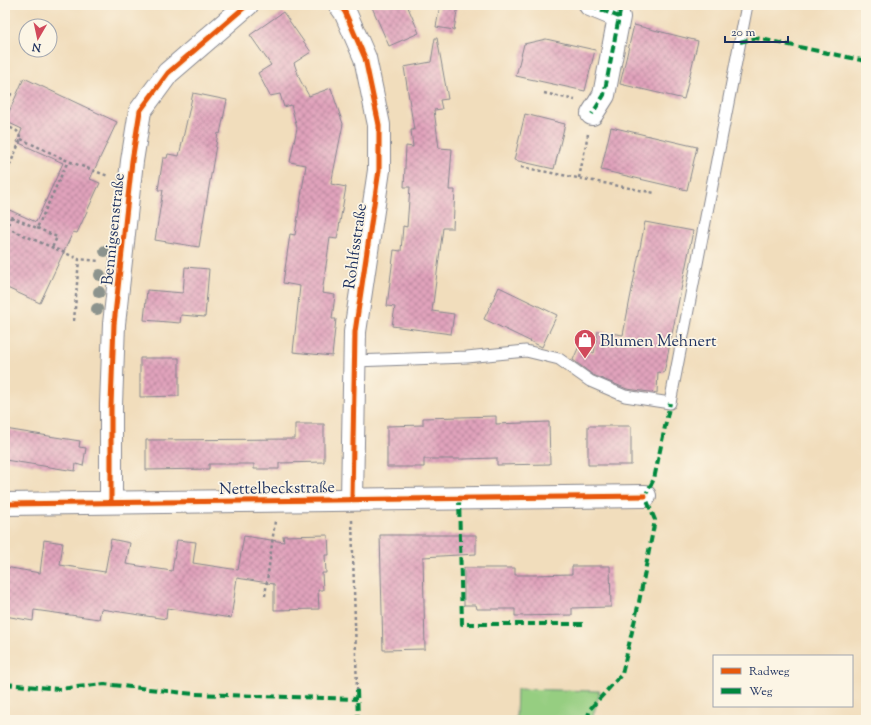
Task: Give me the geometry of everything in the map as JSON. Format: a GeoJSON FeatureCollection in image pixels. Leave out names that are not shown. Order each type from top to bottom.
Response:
{"type":"FeatureCollection","features":[{"type":"Feature","properties":{"kind":"street","name":"Bennigsenstraße"},"geometry":{"type":"LineString","coordinates":[[111,502],[111,398],[114,324],[130,181],[140,111],[168,73],[247,5]]}},
{"type":"Feature","properties":{"kind":"street","name":"Rohlfsstraße"},"geometry":{"type":"LineString","coordinates":[[340,5],[345,12],[365,58],[379,125],[378,170],[355,332],[352,498]]}},
{"type":"Feature","properties":{"kind":"street"},"geometry":{"type":"LineString","coordinates":[[590,5],[620,11],[604,95],[595,109]]}},
{"type":"Feature","properties":{"kind":"street","name":"Nettelbeckstraße"},"geometry":{"type":"LineString","coordinates":[[5,504],[352,498],[645,496]]}},
{"type":"Feature","properties":{"kind":"lane"},"geometry":{"type":"LineString","coordinates":[[354,361],[467,357],[526,351],[559,359],[590,381],[625,396],[670,402],[747,5]]}},
{"type":"Feature","properties":{"kind":"path"},"geometry":{"type":"LineString","coordinates":[[5,91],[11,94],[5,108]]}},
{"type":"Feature","properties":{"kind":"path"},"geometry":{"type":"LineString","coordinates":[[544,93],[595,109],[580,178]]}},
{"type":"Feature","properties":{"kind":"path"},"geometry":{"type":"LineString","coordinates":[[5,125],[17,131],[21,139],[68,162],[100,174],[130,181]]}},
{"type":"Feature","properties":{"kind":"path"},"geometry":{"type":"LineString","coordinates":[[5,176],[21,139]]}},
{"type":"Feature","properties":{"kind":"path"},"geometry":{"type":"LineString","coordinates":[[37,228],[68,162]]}},
{"type":"Feature","properties":{"kind":"path"},"geometry":{"type":"LineString","coordinates":[[532,164],[532,169]]}},
{"type":"Feature","properties":{"kind":"path"},"geometry":{"type":"LineString","coordinates":[[521,167],[655,193]]}},
{"type":"Feature","properties":{"kind":"path"},"geometry":{"type":"LineString","coordinates":[[5,214],[57,237],[52,248]]}},
{"type":"Feature","properties":{"kind":"path"},"geometry":{"type":"LineString","coordinates":[[11,217],[7,228],[78,259],[121,262]]}},
{"type":"Feature","properties":{"kind":"path"},"geometry":{"type":"LineString","coordinates":[[74,321],[78,259]]}},
{"type":"Feature","properties":{"kind":"path"},"geometry":{"type":"LineString","coordinates":[[352,498],[357,690]]}},
{"type":"Feature","properties":{"kind":"path"},"geometry":{"type":"LineString","coordinates":[[265,596],[277,500]]}},
{"type":"Feature","properties":{"kind":"green space"},"geometry":{"type":"Polygon","coordinates":[[[517,689],[600,691],[592,720],[516,720],[517,689]]]}},
{"type":"Feature","properties":{"kind":"building"},"geometry":{"type":"Polygon","coordinates":[[[371,5],[407,5],[419,33],[389,46],[371,5]]]}},
{"type":"Feature","properties":{"kind":"building"},"geometry":{"type":"Polygon","coordinates":[[[440,5],[458,5],[454,30],[436,27],[440,5]]]}},
{"type":"Feature","properties":{"kind":"building"},"geometry":{"type":"Polygon","coordinates":[[[283,12],[311,52],[294,63],[300,80],[309,96],[331,88],[343,124],[331,184],[346,187],[337,239],[330,238],[322,293],[335,295],[332,319],[336,319],[332,356],[293,352],[300,286],[283,283],[290,234],[295,235],[306,165],[290,162],[297,128],[291,105],[284,107],[280,94],[270,96],[258,73],[271,65],[250,35],[283,12]]]}},
{"type":"Feature","properties":{"kind":"building"},"geometry":{"type":"Polygon","coordinates":[[[634,25],[698,41],[684,99],[620,84],[634,25]]]}},
{"type":"Feature","properties":{"kind":"building"},"geometry":{"type":"Polygon","coordinates":[[[435,38],[437,38],[448,99],[440,100],[442,109],[434,110],[439,148],[452,149],[449,190],[455,190],[453,228],[443,228],[432,311],[454,314],[451,334],[392,326],[395,307],[387,306],[394,250],[401,251],[403,226],[407,227],[410,187],[404,187],[406,146],[413,147],[411,130],[414,130],[404,67],[431,62],[435,38]]]}},
{"type":"Feature","properties":{"kind":"building"},"geometry":{"type":"Polygon","coordinates":[[[546,39],[595,50],[585,91],[516,76],[524,44],[546,39]]]}},
{"type":"Feature","properties":{"kind":"building"},"geometry":{"type":"Polygon","coordinates":[[[24,78],[117,122],[90,179],[100,183],[77,233],[73,232],[40,303],[5,287],[5,208],[36,222],[63,163],[17,142],[22,129],[5,121],[24,78]]]}},
{"type":"Feature","properties":{"kind":"building"},"geometry":{"type":"Polygon","coordinates":[[[193,93],[227,100],[220,134],[218,133],[199,247],[155,240],[163,190],[158,190],[163,158],[167,158],[168,154],[179,156],[193,93]]]}},
{"type":"Feature","properties":{"kind":"building"},"geometry":{"type":"Polygon","coordinates":[[[525,114],[565,124],[554,169],[514,160],[525,114]]]}},
{"type":"Feature","properties":{"kind":"building"},"geometry":{"type":"Polygon","coordinates":[[[611,127],[697,147],[687,190],[601,170],[611,127]]]}},
{"type":"Feature","properties":{"kind":"building"},"geometry":{"type":"Polygon","coordinates":[[[645,222],[693,231],[664,373],[658,372],[657,393],[627,389],[593,375],[573,360],[579,346],[594,353],[598,331],[623,335],[645,222]]]}},
{"type":"Feature","properties":{"kind":"building"},"geometry":{"type":"Polygon","coordinates":[[[185,267],[209,269],[205,317],[181,315],[180,323],[144,320],[147,290],[183,293],[185,267]]]}},
{"type":"Feature","properties":{"kind":"building"},"geometry":{"type":"Polygon","coordinates":[[[499,287],[557,315],[542,347],[484,319],[499,287]]]}},
{"type":"Feature","properties":{"kind":"building"},"geometry":{"type":"Polygon","coordinates":[[[140,358],[179,358],[179,396],[140,397],[140,358]]]}},
{"type":"Feature","properties":{"kind":"building"},"geometry":{"type":"Polygon","coordinates":[[[496,416],[496,424],[549,422],[550,464],[497,465],[497,458],[424,459],[424,467],[387,467],[387,426],[423,425],[423,418],[496,416]]]}},
{"type":"Feature","properties":{"kind":"building"},"geometry":{"type":"Polygon","coordinates":[[[295,424],[324,424],[324,462],[279,463],[279,469],[254,469],[254,464],[209,464],[209,469],[146,470],[146,440],[295,439],[295,424]]]}},
{"type":"Feature","properties":{"kind":"building"},"geometry":{"type":"Polygon","coordinates":[[[588,426],[631,426],[631,465],[588,465],[588,426]]]}},
{"type":"Feature","properties":{"kind":"building"},"geometry":{"type":"Polygon","coordinates":[[[5,429],[80,441],[79,447],[86,448],[83,466],[76,464],[75,471],[5,460],[5,429]]]}},
{"type":"Feature","properties":{"kind":"building"},"geometry":{"type":"Polygon","coordinates":[[[328,535],[329,555],[325,555],[326,573],[322,573],[323,590],[318,590],[319,609],[274,610],[274,584],[237,578],[231,618],[167,608],[166,619],[101,609],[99,619],[34,610],[33,621],[5,616],[5,567],[40,573],[44,540],[63,543],[60,565],[105,572],[111,539],[130,543],[126,564],[172,571],[177,540],[196,542],[193,563],[238,570],[244,536],[284,542],[283,536],[328,535]]]}},
{"type":"Feature","properties":{"kind":"building"},"geometry":{"type":"Polygon","coordinates":[[[380,535],[476,535],[476,554],[423,557],[425,649],[383,650],[380,535]]]}},
{"type":"Feature","properties":{"kind":"building"},"geometry":{"type":"Polygon","coordinates":[[[572,566],[610,566],[611,607],[572,608],[572,615],[515,616],[515,609],[477,609],[476,605],[464,605],[464,568],[515,568],[515,575],[534,575],[572,574],[572,566]]]}},
{"type":"Feature","properties":{"kind":"marked path"},"geometry":{"type":"LineString","coordinates":[[590,5],[619,17],[604,95],[592,114]]}},
{"type":"Feature","properties":{"kind":"marked path"},"geometry":{"type":"LineString","coordinates":[[619,17],[621,5]]}},
{"type":"Feature","properties":{"kind":"marked path"},"geometry":{"type":"LineString","coordinates":[[740,42],[756,38],[866,61]]}},
{"type":"Feature","properties":{"kind":"marked path"},"geometry":{"type":"LineString","coordinates":[[587,720],[590,709],[622,674],[639,602],[655,520],[645,496],[654,479],[670,403]]}},
{"type":"Feature","properties":{"kind":"marked path"},"geometry":{"type":"LineString","coordinates":[[459,497],[462,624],[586,624]]}},
{"type":"Feature","properties":{"kind":"marked path"},"geometry":{"type":"LineString","coordinates":[[5,684],[59,689],[104,684],[194,694],[357,699]]}},
{"type":"Feature","properties":{"kind":"marked path"},"geometry":{"type":"LineString","coordinates":[[357,690],[358,720]]}},
{"type":"Feature","properties":{"kind":"cycle path"},"geometry":{"type":"LineString","coordinates":[[111,502],[111,405],[114,324],[132,161],[140,111],[168,73],[247,5]]}},
{"type":"Feature","properties":{"kind":"cycle path"},"geometry":{"type":"LineString","coordinates":[[340,5],[345,12],[365,58],[379,125],[379,170],[355,332],[352,498]]}},
{"type":"Feature","properties":{"kind":"cycle path"},"geometry":{"type":"LineString","coordinates":[[5,504],[645,496]]}},
{"type":"Feature","properties":{"kind":"place","name":"Blumen Mehnert"},"geometry":{"type":"Point","coordinates":[585,360]}}]}
